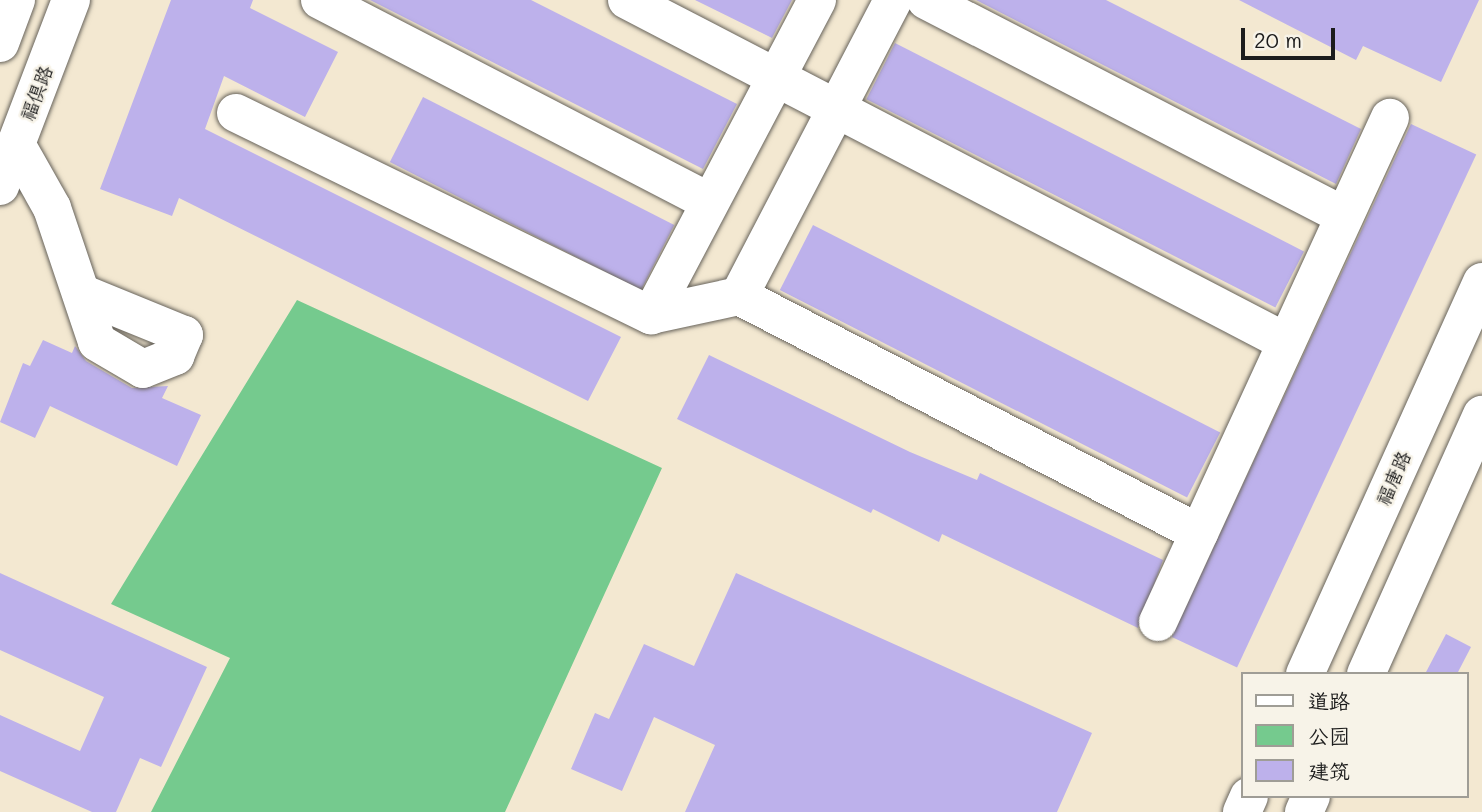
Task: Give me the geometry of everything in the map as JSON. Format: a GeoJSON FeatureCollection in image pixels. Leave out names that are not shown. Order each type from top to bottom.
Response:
{"type":"FeatureCollection","features":[{"type":"Feature","properties":{"kind":"street"},"geometry":{"type":"LineString","coordinates":[[0,43],[16,0]]}},
{"type":"Feature","properties":{"kind":"street","name":"福俱路"},"geometry":{"type":"LineString","coordinates":[[0,186],[71,0]]}},
{"type":"Feature","properties":{"kind":"street"},"geometry":{"type":"LineString","coordinates":[[320,0],[710,202]]}},
{"type":"Feature","properties":{"kind":"street"},"geometry":{"type":"LineString","coordinates":[[627,0],[835,111],[1286,342]]}},
{"type":"Feature","properties":{"kind":"street"},"geometry":{"type":"LineString","coordinates":[[651,315],[817,0]]}},
{"type":"Feature","properties":{"kind":"street"},"geometry":{"type":"LineString","coordinates":[[739,296],[892,0]]}},
{"type":"Feature","properties":{"kind":"street"},"geometry":{"type":"LineString","coordinates":[[926,0],[1343,215]]}},
{"type":"Feature","properties":{"kind":"street"},"geometry":{"type":"LineString","coordinates":[[236,113],[651,315],[739,296],[1199,533]]}},
{"type":"Feature","properties":{"kind":"street"},"geometry":{"type":"LineString","coordinates":[[1158,622],[1343,215],[1390,118]]}},
{"type":"Feature","properties":{"kind":"street"},"geometry":{"type":"LineString","coordinates":[[16,144],[52,208],[81,293]]}},
{"type":"Feature","properties":{"kind":"street","name":"福唐路"},"geometry":{"type":"LineString","coordinates":[[1306,672],[1482,282]]}},
{"type":"Feature","properties":{"kind":"street"},"geometry":{"type":"LineString","coordinates":[[1367,672],[1482,415]]}},
{"type":"Feature","properties":{"kind":"green space"},"geometry":{"type":"Polygon","coordinates":[[[297,300],[662,468],[505,812],[151,812],[230,658],[111,604],[297,300]]]}},
{"type":"Feature","properties":{"kind":"building"},"geometry":{"type":"Polygon","coordinates":[[[171,0],[253,0],[250,8],[338,52],[305,117],[224,76],[205,129],[621,337],[588,401],[179,198],[172,216],[100,189],[171,0]]]}},
{"type":"Feature","properties":{"kind":"building"},"geometry":{"type":"Polygon","coordinates":[[[370,0],[531,0],[737,104],[703,169],[370,0]]]}},
{"type":"Feature","properties":{"kind":"building"},"geometry":{"type":"Polygon","coordinates":[[[695,0],[792,0],[772,38],[695,0]]]}},
{"type":"Feature","properties":{"kind":"building"},"geometry":{"type":"Polygon","coordinates":[[[976,0],[1106,0],[1361,129],[1336,184],[976,0]]]}},
{"type":"Feature","properties":{"kind":"building"},"geometry":{"type":"Polygon","coordinates":[[[1239,0],[1479,0],[1441,82],[1363,46],[1356,60],[1239,0]]]}},
{"type":"Feature","properties":{"kind":"building"},"geometry":{"type":"Polygon","coordinates":[[[895,43],[1304,251],[1275,308],[866,99],[895,43]]]}},
{"type":"Feature","properties":{"kind":"building"},"geometry":{"type":"Polygon","coordinates":[[[423,97],[674,225],[641,290],[390,162],[423,97]]]}},
{"type":"Feature","properties":{"kind":"building"},"geometry":{"type":"Polygon","coordinates":[[[1411,124],[1476,154],[1237,667],[1172,637],[1411,124]]]}},
{"type":"Feature","properties":{"kind":"building"},"geometry":{"type":"Polygon","coordinates":[[[813,225],[1220,432],[1187,498],[780,290],[813,225]]]}},
{"type":"Feature","properties":{"kind":"building"},"geometry":{"type":"Polygon","coordinates":[[[43,340],[72,353],[75,346],[86,361],[132,388],[168,386],[162,398],[201,415],[177,466],[50,406],[35,438],[0,422],[23,363],[30,366],[43,340]]]}},
{"type":"Feature","properties":{"kind":"building"},"geometry":{"type":"Polygon","coordinates":[[[709,355],[910,452],[977,480],[980,473],[1163,560],[1138,628],[942,534],[939,542],[873,509],[871,513],[677,419],[709,355]]]}},
{"type":"Feature","properties":{"kind":"building"},"geometry":{"type":"Polygon","coordinates":[[[0,573],[207,667],[161,767],[140,758],[116,812],[92,812],[0,771],[0,715],[80,751],[104,697],[0,650],[0,573]]]}},
{"type":"Feature","properties":{"kind":"building"},"geometry":{"type":"Polygon","coordinates":[[[736,573],[1092,733],[1057,812],[685,812],[715,745],[654,717],[622,791],[571,769],[595,713],[609,719],[644,644],[694,666],[736,573]]]}},
{"type":"Feature","properties":{"kind":"building"},"geometry":{"type":"Polygon","coordinates":[[[1446,634],[1471,647],[1458,672],[1426,672],[1446,634]]]}}]}
